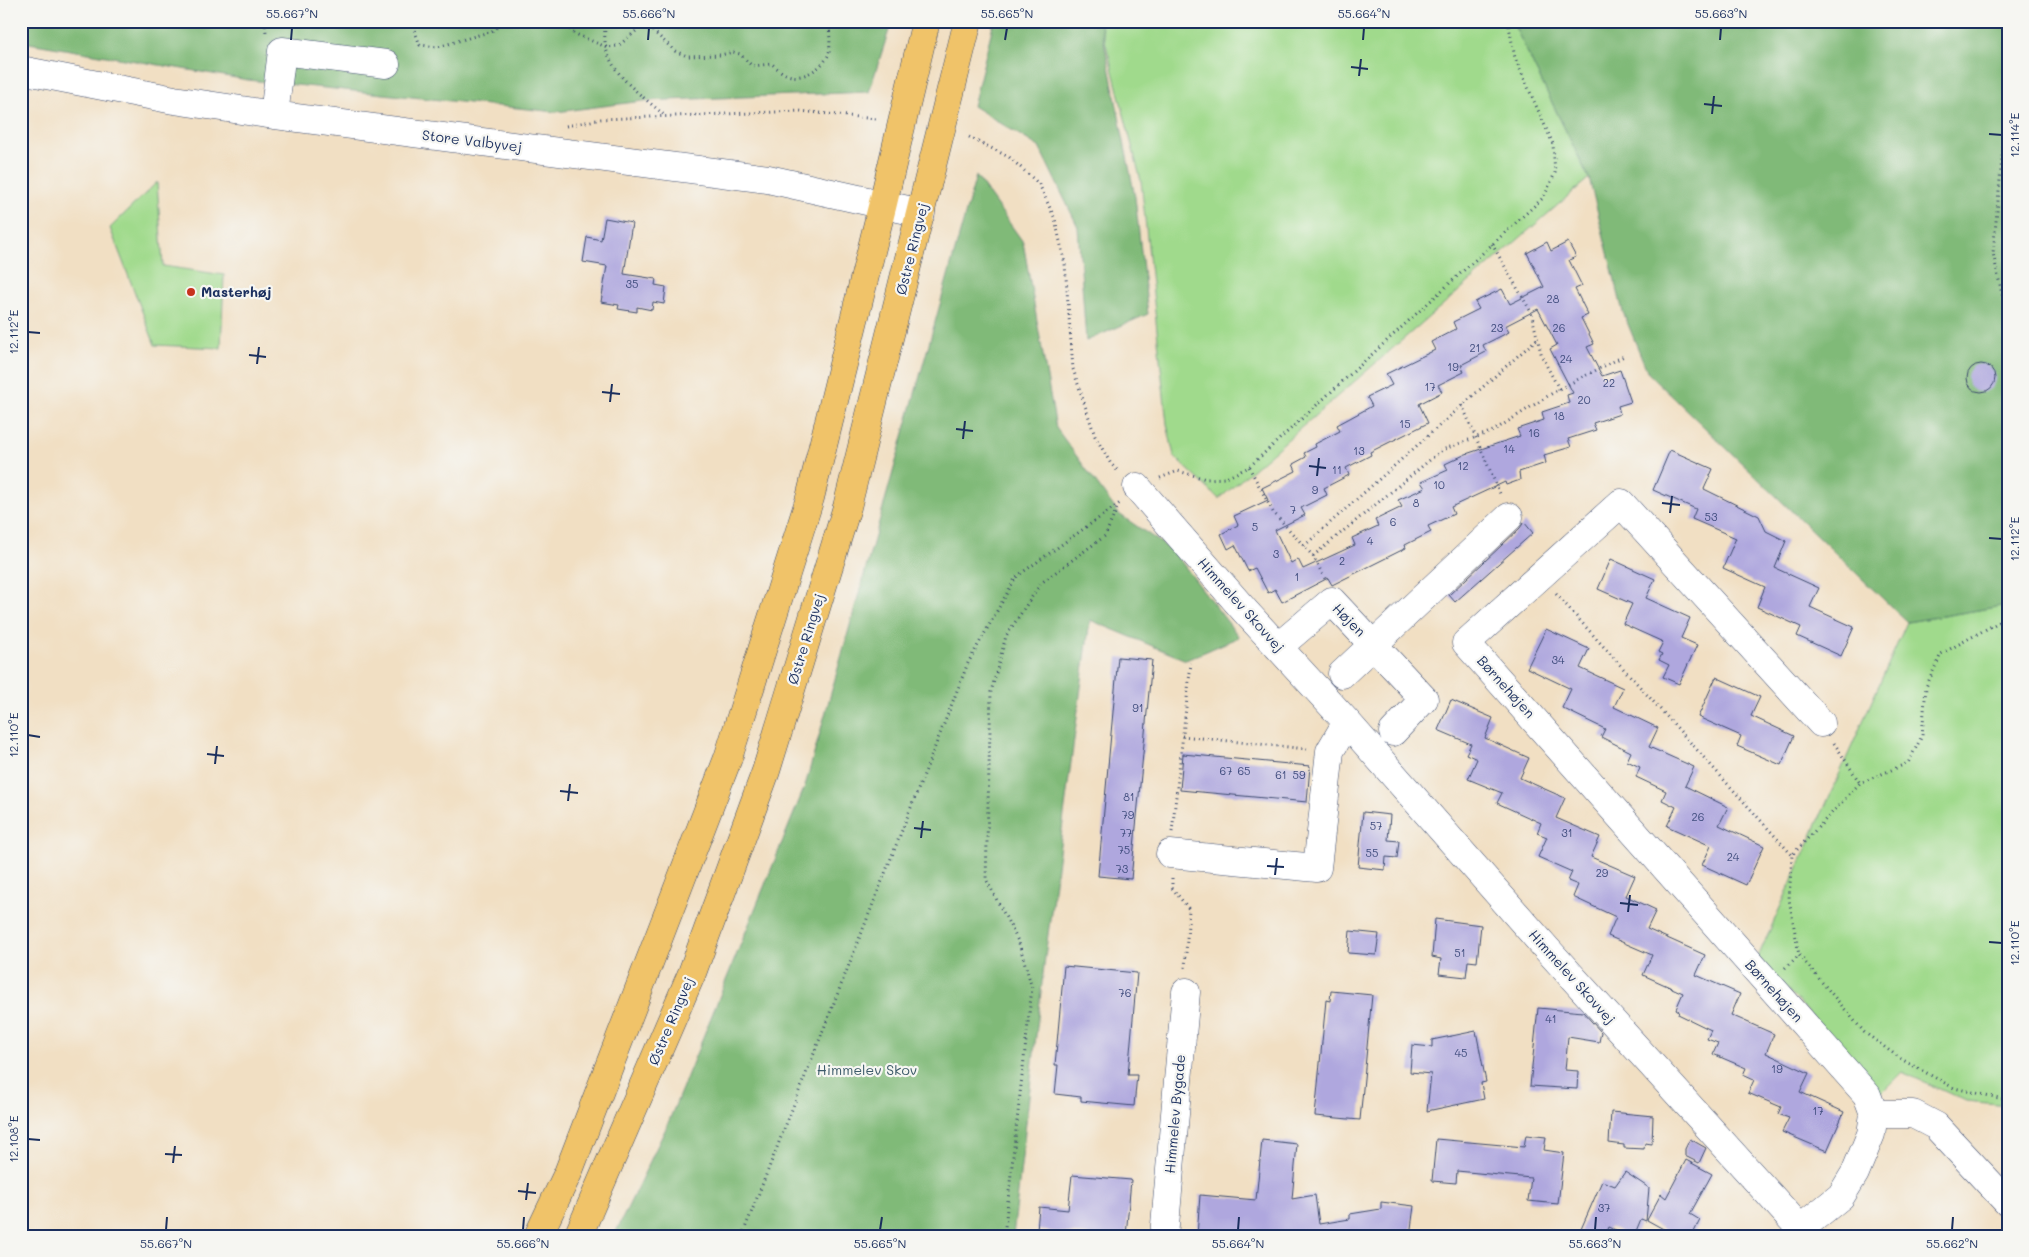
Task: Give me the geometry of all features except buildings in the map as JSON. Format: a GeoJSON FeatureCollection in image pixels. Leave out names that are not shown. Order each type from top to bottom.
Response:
{"type":"FeatureCollection","features":[{"type":"Feature","properties":{"kind":"main road"},"geometry":{"type":"LineString","coordinates":[[538,1236],[568,1173],[728,758],[810,498],[926,21]]}},
{"type":"Feature","properties":{"kind":"main road","name":"Østre Ringvej"},"geometry":{"type":"LineString","coordinates":[[578,1236],[692,973],[766,770],[847,507],[968,21]]}},
{"type":"Feature","properties":{"kind":"street"},"geometry":{"type":"LineString","coordinates":[[274,115],[282,51],[386,64]]}},
{"type":"Feature","properties":{"kind":"street","name":"Store Valbyvej"},"geometry":{"type":"LineString","coordinates":[[21,70],[174,100],[274,115],[768,179],[883,203],[921,213]]}},
{"type":"Feature","properties":{"kind":"street","name":"Himmelev Skovvej"},"geometry":{"type":"LineString","coordinates":[[1127,496],[1245,611],[1347,722],[1801,1234]]}},
{"type":"Feature","properties":{"kind":"street","name":"Børnehøjen"},"geometry":{"type":"LineString","coordinates":[[1820,722],[1621,503],[1466,643],[1867,1095],[1874,1114]]}},
{"type":"Feature","properties":{"kind":"street"},"geometry":{"type":"LineString","coordinates":[[1373,645],[1509,517]]}},
{"type":"Feature","properties":{"kind":"street","name":"Højen"},"geometry":{"type":"LineString","coordinates":[[1278,647],[1332,601],[1424,699],[1393,732]]}},
{"type":"Feature","properties":{"kind":"street","name":"Højen"},"geometry":{"type":"LineString","coordinates":[[1342,674],[1373,645]]}},
{"type":"Feature","properties":{"kind":"street"},"geometry":{"type":"LineString","coordinates":[[1170,854],[1317,868],[1330,751],[1347,722]]}},
{"type":"Feature","properties":{"kind":"street","name":"Himmelev Bygade"},"geometry":{"type":"LineString","coordinates":[[1164,1236],[1186,992]]}},
{"type":"Feature","properties":{"kind":"street"},"geometry":{"type":"LineString","coordinates":[[1801,1234],[1841,1196],[1855,1173],[1871,1134],[1874,1114],[1913,1114],[1936,1126],[2008,1203]]}},
{"type":"Feature","properties":{"kind":"path"},"geometry":{"type":"LineString","coordinates":[[411,21],[420,46],[438,47],[492,31],[505,21]]}},
{"type":"Feature","properties":{"kind":"path"},"geometry":{"type":"LineString","coordinates":[[564,21],[573,33],[606,47],[618,46],[641,27],[653,32],[675,51],[686,56],[721,55],[733,52],[740,54],[752,66],[772,64],[782,73],[793,77],[810,73],[822,64],[829,53],[829,21]]}},
{"type":"Feature","properties":{"kind":"path"},"geometry":{"type":"LineString","coordinates":[[605,21],[606,47],[613,66],[623,78],[664,115]]}},
{"type":"Feature","properties":{"kind":"path"},"geometry":{"type":"LineString","coordinates":[[742,1236],[968,663],[1016,577],[1127,496],[1178,471],[1206,479],[1213,479],[1226,478],[1249,468],[1544,196],[1555,173],[1553,144],[1515,58],[1508,21]]}},
{"type":"Feature","properties":{"kind":"path"},"geometry":{"type":"LineString","coordinates":[[2008,96],[1993,254],[2002,294],[2008,310]]}},
{"type":"Feature","properties":{"kind":"path"},"geometry":{"type":"LineString","coordinates":[[562,127],[600,119],[800,111],[876,119]]}},
{"type":"Feature","properties":{"kind":"path"},"geometry":{"type":"LineString","coordinates":[[969,137],[1009,157],[1040,184],[1056,219],[1065,264],[1073,369],[1095,436],[1127,496]]}},
{"type":"Feature","properties":{"kind":"path"},"geometry":{"type":"LineString","coordinates":[[1492,244],[1532,312],[1542,357],[1559,389]]}},
{"type":"Feature","properties":{"kind":"path"},"geometry":{"type":"LineString","coordinates":[[2002,294],[2008,297]]}},
{"type":"Feature","properties":{"kind":"path"},"geometry":{"type":"LineString","coordinates":[[1304,546],[1538,338]]}},
{"type":"Feature","properties":{"kind":"path"},"geometry":{"type":"LineString","coordinates":[[1313,556],[1442,450],[1493,431],[1559,389],[1626,355]]}},
{"type":"Feature","properties":{"kind":"path"},"geometry":{"type":"LineString","coordinates":[[1462,405],[1509,517]]}},
{"type":"Feature","properties":{"kind":"path"},"geometry":{"type":"LineString","coordinates":[[1249,468],[1273,512],[1313,556],[1328,584],[1332,601]]}},
{"type":"Feature","properties":{"kind":"path"},"geometry":{"type":"LineString","coordinates":[[1004,1236],[1032,988],[1019,942],[986,879],[991,692],[1006,636],[1041,583],[1105,536],[1127,496]]}},
{"type":"Feature","properties":{"kind":"path"},"geometry":{"type":"LineString","coordinates":[[1540,576],[1792,855]]}},
{"type":"Feature","properties":{"kind":"path"},"geometry":{"type":"LineString","coordinates":[[2008,617],[1941,654],[1926,687],[1922,736],[1908,763],[1860,782],[1792,855],[1790,899],[1799,954],[1864,1032],[1900,1059],[1954,1088],[2008,1100]]}},
{"type":"Feature","properties":{"kind":"path"},"geometry":{"type":"LineString","coordinates":[[1184,956],[1189,909],[1172,888],[1170,854],[1191,663]]}},
{"type":"Feature","properties":{"kind":"path"},"geometry":{"type":"LineString","coordinates":[[1820,722],[1860,782]]}},
{"type":"Feature","properties":{"kind":"path"},"geometry":{"type":"LineString","coordinates":[[1182,736],[1330,751]]}},
{"type":"Feature","properties":{"kind":"green space"},"geometry":{"type":"Polygon","coordinates":[[[21,21],[892,21],[869,92],[643,101],[556,112],[248,80],[29,43],[21,40],[21,21]]]}},
{"type":"Feature","properties":{"kind":"green space"},"geometry":{"type":"Polygon","coordinates":[[[994,21],[1100,21],[1135,197],[1148,314],[1086,341],[1078,227],[1039,147],[973,106],[994,21]]]}},
{"type":"Feature","properties":{"kind":"green space"},"geometry":{"type":"Polygon","coordinates":[[[1100,21],[1512,21],[1589,178],[1219,499],[1174,456],[1167,424],[1141,181],[1100,21]]]}},
{"type":"Feature","properties":{"kind":"green space"},"geometry":{"type":"Polygon","coordinates":[[[1512,21],[2008,21],[2008,605],[1907,622],[1648,373],[1623,312],[1589,178],[1512,21]]]}},
{"type":"Feature","properties":{"kind":"green space","name":"Himmelev Skov"},"geometry":{"type":"Polygon","coordinates":[[[976,176],[1023,242],[1056,428],[1119,514],[1173,551],[1239,637],[1186,660],[1090,620],[1045,957],[1013,1236],[614,1236],[666,1128],[805,786],[976,176]]]}},
{"type":"Feature","properties":{"kind":"green space"},"geometry":{"type":"Polygon","coordinates":[[[157,182],[163,266],[224,275],[221,348],[155,345],[110,228],[157,182]]]}},
{"type":"Feature","properties":{"kind":"green space"},"geometry":{"type":"Polygon","coordinates":[[[2008,605],[2008,1105],[1966,1101],[1902,1072],[1881,1093],[1758,957],[1907,622],[2008,605]]]}},
{"type":"Feature","properties":{"kind":"place","name":"Masterhøj"},"geometry":{"type":"Point","coordinates":[191,292]}}]}
